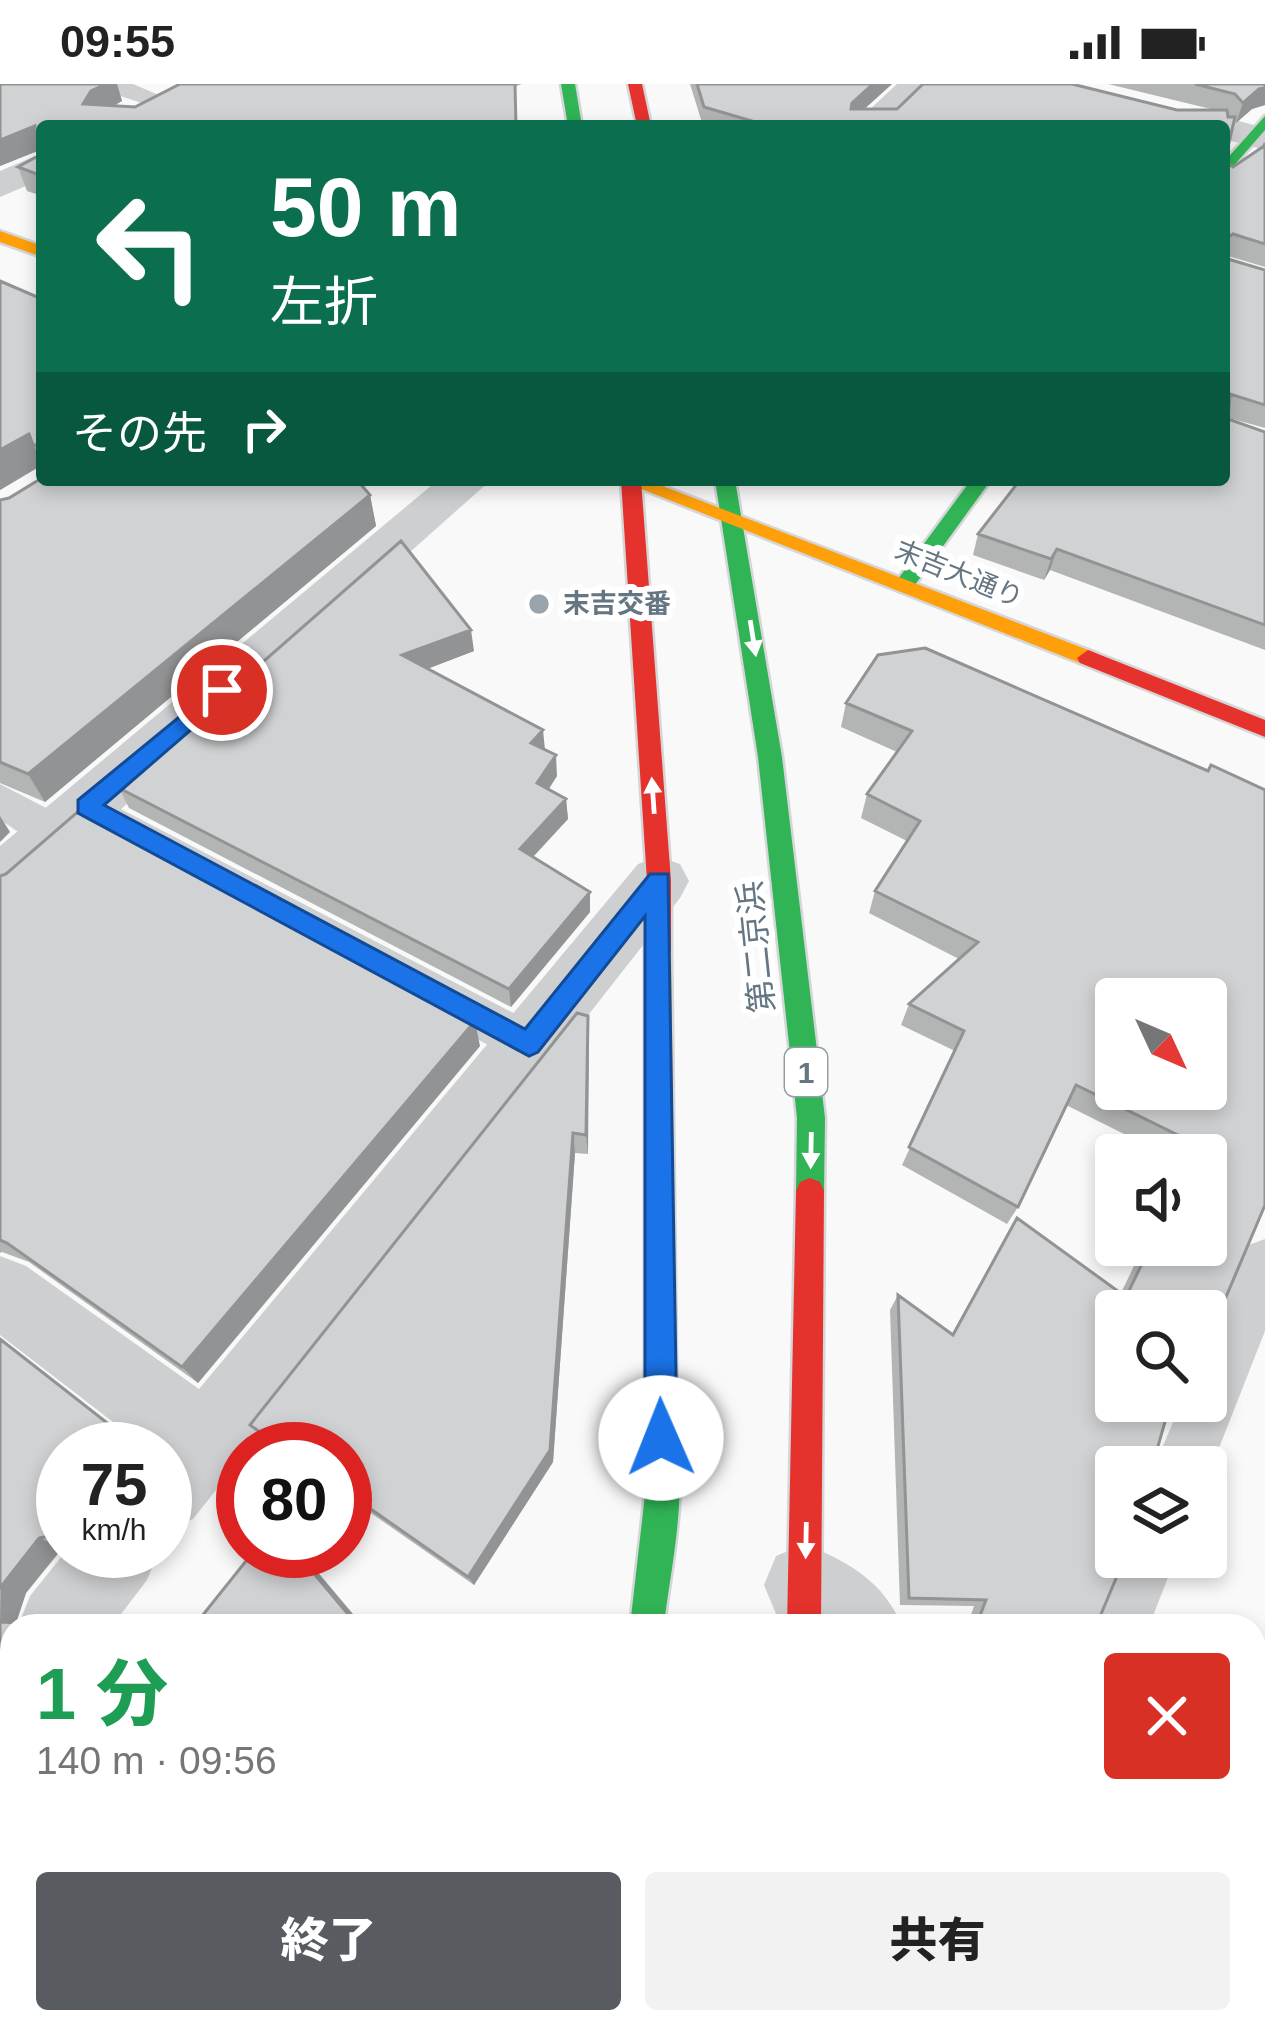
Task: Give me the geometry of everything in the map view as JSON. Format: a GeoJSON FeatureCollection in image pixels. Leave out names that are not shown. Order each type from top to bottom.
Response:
{"type":"FeatureCollection","features":[{"type":"Feature","properties":{"kind":"main road"},"geometry":{"type":"LineString","coordinates":[[568,84],[574,120]]}},
{"type":"Feature","properties":{"kind":"main road"},"geometry":{"type":"LineString","coordinates":[[634,84],[643,120]]}},
{"type":"Feature","properties":{"kind":"main road"},"geometry":{"type":"LineString","coordinates":[[1230,163],[1252,131]]}},
{"type":"Feature","properties":{"kind":"main road"},"geometry":{"type":"LineString","coordinates":[[0,236],[36,251]]}},
{"type":"Feature","properties":{"kind":"main road"},"geometry":{"type":"LineString","coordinates":[[631,486],[659,881],[656,1061],[662,1486],[648,1614]]}},
{"type":"Feature","properties":{"kind":"main road","name":"末吉大通り"},"geometry":{"type":"LineString","coordinates":[[646,486],[1265,729]]}},
{"type":"Feature","properties":{"kind":"main road","name":"第二京浜"},"geometry":{"type":"LineString","coordinates":[[726,486],[770,757],[811,1118],[823,1612]]}},
{"type":"Feature","properties":{"kind":"main road"},"geometry":{"type":"LineString","coordinates":[[905,584],[977,486]]}},
{"type":"Feature","properties":{"kind":"street"},"geometry":{"type":"LineString","coordinates":[[124,120],[193,84]]}},
{"type":"Feature","properties":{"kind":"street"},"geometry":{"type":"LineString","coordinates":[[877,120],[919,84]]}},
{"type":"Feature","properties":{"kind":"street"},"geometry":{"type":"LineString","coordinates":[[0,186],[36,167]]}},
{"type":"Feature","properties":{"kind":"street"},"geometry":{"type":"LineString","coordinates":[[0,881],[460,486]]}},
{"type":"Feature","properties":{"kind":"street"},"geometry":{"type":"LineString","coordinates":[[192,1457],[659,881]]}},
{"type":"Feature","properties":{"kind":"street"},"geometry":{"type":"LineString","coordinates":[[0,1291],[138,1422]]}},
{"type":"Feature","properties":{"kind":"street"},"geometry":{"type":"LineString","coordinates":[[69,1614],[97,1578]]}},
{"type":"Feature","properties":{"kind":"lane"},"geometry":{"type":"LineString","coordinates":[[108,84],[160,101]]}},
{"type":"Feature","properties":{"kind":"lane"},"geometry":{"type":"LineString","coordinates":[[0,800],[71,820],[529,1044]]}},
{"type":"Feature","properties":{"kind":"lane"},"geometry":{"type":"LineString","coordinates":[[1191,1446],[1265,1264]]}},
{"type":"Feature","properties":{"kind":"lane"},"geometry":{"type":"LineString","coordinates":[[1123,1614],[1137,1578]]}},
{"type":"Feature","properties":{"kind":"building"},"geometry":{"type":"Polygon","coordinates":[[[0,84],[106,84],[91,91],[83,104],[135,107],[180,84],[515,84],[516,120],[36,120],[36,136],[35,126],[0,140],[0,84]]]}},
{"type":"Feature","properties":{"kind":"building"},"geometry":{"type":"Polygon","coordinates":[[[697,84],[873,84],[851,109],[897,109],[923,84],[1072,84],[1177,110],[1227,110],[1228,117],[1235,117],[1230,138],[1230,120],[748,120],[704,107],[697,84]]]}},
{"type":"Feature","properties":{"kind":"building"},"geometry":{"type":"Polygon","coordinates":[[[1195,84],[1265,84],[1265,88],[1243,103],[1235,94],[1195,84]]]}},
{"type":"Feature","properties":{"kind":"building"},"geometry":{"type":"Polygon","coordinates":[[[1265,143],[1265,244],[1230,236],[1230,165],[1265,143]]]}},
{"type":"Feature","properties":{"kind":"building"},"geometry":{"type":"Polygon","coordinates":[[[36,157],[36,174],[18,167],[36,157]]]}},
{"type":"Feature","properties":{"kind":"building"},"geometry":{"type":"Polygon","coordinates":[[[1230,260],[1265,270],[1265,405],[1230,394],[1230,260]]]}},
{"type":"Feature","properties":{"kind":"building"},"geometry":{"type":"Polygon","coordinates":[[[0,281],[36,296],[36,445],[29,434],[0,450],[0,281]]]}},
{"type":"Feature","properties":{"kind":"building"},"geometry":{"type":"Polygon","coordinates":[[[1230,420],[1265,432],[1265,625],[1057,549],[1051,559],[978,534],[1015,486],[1230,486],[1230,420]]]}},
{"type":"Feature","properties":{"kind":"building"},"geometry":{"type":"Polygon","coordinates":[[[36,482],[36,486],[362,486],[370,495],[28,774],[0,762],[0,500],[36,482]]]}},
{"type":"Feature","properties":{"kind":"building"},"geometry":{"type":"Polygon","coordinates":[[[401,541],[471,630],[402,655],[543,730],[531,743],[556,755],[537,783],[566,799],[520,849],[590,892],[509,989],[119,788],[401,541]]]}},
{"type":"Feature","properties":{"kind":"building"},"geometry":{"type":"Polygon","coordinates":[[[925,648],[1208,771],[1211,765],[1265,790],[1265,1205],[1227,1295],[1227,1290],[1129,1290],[1141,1266],[1227,1266],[1227,1134],[1176,1134],[1127,1110],[1227,1110],[1227,978],[1095,978],[1095,1094],[1076,1085],[1018,1207],[909,1147],[964,1031],[909,1004],[978,942],[875,891],[920,821],[867,794],[912,731],[846,703],[878,655],[925,648]]]}},
{"type":"Feature","properties":{"kind":"building"},"geometry":{"type":"Polygon","coordinates":[[[81,809],[475,1021],[182,1367],[0,1240],[0,876],[81,809]]]}},
{"type":"Feature","properties":{"kind":"building"},"geometry":{"type":"Polygon","coordinates":[[[577,1013],[588,1016],[586,1135],[573,1133],[550,1450],[468,1577],[372,1510],[372,1422],[252,1422],[577,1013]]]}},
{"type":"Feature","properties":{"kind":"building"},"geometry":{"type":"Polygon","coordinates":[[[1017,1218],[1116,1290],[1095,1290],[1095,1422],[1165,1422],[1158,1446],[1095,1446],[1095,1578],[1116,1578],[1101,1614],[981,1614],[986,1600],[909,1598],[898,1295],[953,1335],[1017,1218]]]}},
{"type":"Feature","properties":{"kind":"building"},"geometry":{"type":"Polygon","coordinates":[[[0,1339],[106,1422],[36,1422],[36,1542],[0,1588],[0,1339]]]}},
{"type":"Feature","properties":{"kind":"building"},"geometry":{"type":"Polygon","coordinates":[[[232,1578],[318,1578],[348,1614],[204,1614],[232,1578]]]}},
{"type":"Feature","properties":{"kind":"traffic: fast"},"geometry":{"type":"LineString","coordinates":[[568,84],[574,120]]}},
{"type":"Feature","properties":{"kind":"traffic: fast"},"geometry":{"type":"LineString","coordinates":[[1230,164],[1265,120]]}},
{"type":"Feature","properties":{"kind":"traffic: fast"},"geometry":{"type":"LineString","coordinates":[[726,486],[770,757],[811,1118],[810,1191]]}},
{"type":"Feature","properties":{"kind":"traffic: fast"},"geometry":{"type":"LineString","coordinates":[[905,584],[977,486]]}},
{"type":"Feature","properties":{"kind":"traffic: fast"},"geometry":{"type":"LineString","coordinates":[[648,1614],[662,1486],[661,1448]]}},
{"type":"Feature","properties":{"kind":"traffic: slow"},"geometry":{"type":"LineString","coordinates":[[0,236],[36,250]]}},
{"type":"Feature","properties":{"kind":"traffic: slow"},"geometry":{"type":"LineString","coordinates":[[644,486],[1088,658]]}},
{"type":"Feature","properties":{"kind":"traffic: slow"},"geometry":{"type":"LineString","coordinates":[[658,951],[661,1448]]}},
{"type":"Feature","properties":{"kind":"traffic: jam"},"geometry":{"type":"LineString","coordinates":[[635,84],[643,120]]}},
{"type":"Feature","properties":{"kind":"traffic: jam"},"geometry":{"type":"LineString","coordinates":[[631,486],[659,881],[658,951]]}},
{"type":"Feature","properties":{"kind":"traffic: jam"},"geometry":{"type":"LineString","coordinates":[[1088,658],[1265,729]]}},
{"type":"Feature","properties":{"kind":"traffic: jam"},"geometry":{"type":"LineString","coordinates":[[804,1614],[810,1191]]}},
{"type":"Feature","properties":{"kind":"place","name":"末吉交番"},"geometry":{"type":"Point","coordinates":[539,604]}},
{"type":"Feature","properties":{"kind":"route"},"geometry":{"type":"LineString","coordinates":[[222,690],[86,807],[529,1044],[659,881],[656,1061],[661,1438]]}}]}
